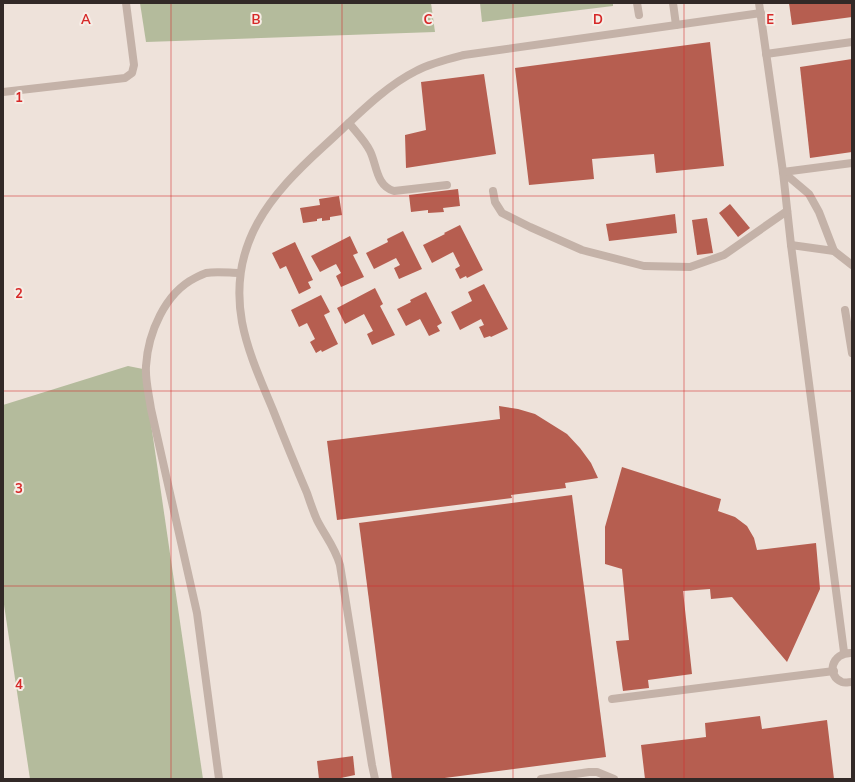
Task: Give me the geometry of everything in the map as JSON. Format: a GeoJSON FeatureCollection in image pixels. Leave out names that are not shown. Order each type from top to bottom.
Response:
{"type":"FeatureCollection","features":[{"type":"Feature","properties":{"kind":"lane"},"geometry":{"type":"LineString","coordinates":[[3,92],[125,78],[132,73],[134,66],[126,3]]}},
{"type":"Feature","properties":{"kind":"lane"},"geometry":{"type":"LineString","coordinates":[[637,3],[639,15]]}},
{"type":"Feature","properties":{"kind":"lane"},"geometry":{"type":"LineString","coordinates":[[673,3],[676,25]]}},
{"type":"Feature","properties":{"kind":"lane"},"geometry":{"type":"LineString","coordinates":[[760,3],[783,172],[791,245],[848,652],[836,657],[832,666],[835,676],[842,682],[852,682]]}},
{"type":"Feature","properties":{"kind":"lane"},"geometry":{"type":"LineString","coordinates":[[375,779],[340,565],[334,547],[317,520],[256,370],[242,323],[240,307],[240,274],[244,254],[255,227],[270,202],[315,155],[349,123],[395,84],[415,71],[435,63],[464,55],[761,13]]}},
{"type":"Feature","properties":{"kind":"lane"},"geometry":{"type":"LineString","coordinates":[[766,54],[852,42]]}},
{"type":"Feature","properties":{"kind":"lane"},"geometry":{"type":"LineString","coordinates":[[349,123],[370,150],[380,180],[388,190],[394,191],[447,185]]}},
{"type":"Feature","properties":{"kind":"lane"},"geometry":{"type":"LineString","coordinates":[[783,172],[852,163]]}},
{"type":"Feature","properties":{"kind":"lane"},"geometry":{"type":"LineString","coordinates":[[783,172],[809,194],[819,212],[834,251]]}},
{"type":"Feature","properties":{"kind":"lane"},"geometry":{"type":"LineString","coordinates":[[493,191],[495,202],[502,213],[530,227],[582,250],[644,266],[690,267],[724,255],[787,211]]}},
{"type":"Feature","properties":{"kind":"lane"},"geometry":{"type":"LineString","coordinates":[[791,245],[834,251],[852,265]]}},
{"type":"Feature","properties":{"kind":"lane"},"geometry":{"type":"LineString","coordinates":[[218,779],[197,613],[151,409],[147,387],[146,367],[148,350],[154,328],[168,301],[180,289],[189,281],[206,273],[240,274]]}},
{"type":"Feature","properties":{"kind":"lane"},"geometry":{"type":"LineString","coordinates":[[845,310],[852,353]]}},
{"type":"Feature","properties":{"kind":"lane"},"geometry":{"type":"LineString","coordinates":[[612,700],[834,671]]}},
{"type":"Feature","properties":{"kind":"lane"},"geometry":{"type":"LineString","coordinates":[[541,779],[590,772],[597,772],[614,779]]}},
{"type":"Feature","properties":{"kind":"green space"},"geometry":{"type":"Polygon","coordinates":[[[140,3],[431,3],[435,32],[146,42],[140,3]]]}},
{"type":"Feature","properties":{"kind":"green space"},"geometry":{"type":"Polygon","coordinates":[[[480,3],[613,3],[613,6],[482,22],[480,3]]]}},
{"type":"Feature","properties":{"kind":"green space"},"geometry":{"type":"Polygon","coordinates":[[[128,366],[143,369],[203,779],[30,779],[3,598],[3,405],[128,366]]]}},
{"type":"Feature","properties":{"kind":"building"},"geometry":{"type":"Polygon","coordinates":[[[789,3],[852,3],[852,17],[792,25],[789,3]]]}},
{"type":"Feature","properties":{"kind":"building"},"geometry":{"type":"Polygon","coordinates":[[[710,42],[724,166],[656,173],[654,154],[592,159],[594,179],[529,185],[515,68],[710,42]]]}},
{"type":"Feature","properties":{"kind":"building"},"geometry":{"type":"Polygon","coordinates":[[[852,59],[852,152],[810,158],[800,67],[852,59]]]}},
{"type":"Feature","properties":{"kind":"building"},"geometry":{"type":"Polygon","coordinates":[[[484,74],[496,154],[406,168],[405,135],[426,130],[421,82],[484,74]]]}},
{"type":"Feature","properties":{"kind":"building"},"geometry":{"type":"Polygon","coordinates":[[[458,189],[460,206],[443,208],[444,212],[428,213],[428,210],[411,212],[409,195],[458,189]]]}},
{"type":"Feature","properties":{"kind":"building"},"geometry":{"type":"Polygon","coordinates":[[[339,196],[342,215],[330,217],[330,220],[322,221],[322,218],[317,219],[317,221],[303,223],[300,208],[320,205],[319,199],[339,196]]]}},
{"type":"Feature","properties":{"kind":"building"},"geometry":{"type":"Polygon","coordinates":[[[730,204],[750,228],[738,237],[719,213],[730,204]]]}},
{"type":"Feature","properties":{"kind":"building"},"geometry":{"type":"Polygon","coordinates":[[[675,214],[677,233],[609,241],[606,224],[675,214]]]}},
{"type":"Feature","properties":{"kind":"building"},"geometry":{"type":"Polygon","coordinates":[[[707,218],[713,253],[697,255],[692,220],[707,218]]]}},
{"type":"Feature","properties":{"kind":"building"},"geometry":{"type":"Polygon","coordinates":[[[460,225],[483,270],[467,278],[466,276],[460,279],[455,269],[460,266],[453,252],[432,263],[423,245],[460,225]]]}},
{"type":"Feature","properties":{"kind":"building"},"geometry":{"type":"Polygon","coordinates":[[[403,231],[422,269],[399,279],[394,268],[400,265],[396,258],[374,269],[366,253],[388,242],[387,239],[403,231]]]}},
{"type":"Feature","properties":{"kind":"building"},"geometry":{"type":"Polygon","coordinates":[[[350,236],[358,253],[353,255],[364,277],[341,287],[336,276],[341,273],[336,264],[320,272],[311,256],[350,236]]]}},
{"type":"Feature","properties":{"kind":"building"},"geometry":{"type":"Polygon","coordinates":[[[295,242],[313,280],[308,282],[311,288],[299,294],[286,266],[280,269],[272,253],[295,242]]]}},
{"type":"Feature","properties":{"kind":"building"},"geometry":{"type":"Polygon","coordinates":[[[484,284],[508,329],[491,337],[484,338],[479,327],[484,325],[481,319],[460,330],[451,312],[472,301],[468,292],[484,284]]]}},
{"type":"Feature","properties":{"kind":"building"},"geometry":{"type":"Polygon","coordinates":[[[375,288],[383,304],[380,306],[395,335],[372,345],[367,334],[373,331],[364,314],[345,324],[337,308],[375,288]]]}},
{"type":"Feature","properties":{"kind":"building"},"geometry":{"type":"Polygon","coordinates":[[[426,292],[442,323],[437,326],[440,331],[429,336],[420,319],[406,326],[397,309],[426,292]]]}},
{"type":"Feature","properties":{"kind":"building"},"geometry":{"type":"Polygon","coordinates":[[[321,295],[330,312],[324,315],[338,344],[322,352],[321,350],[316,353],[310,342],[315,339],[307,323],[299,327],[291,310],[321,295]]]}},
{"type":"Feature","properties":{"kind":"building"},"geometry":{"type":"Polygon","coordinates":[[[499,406],[535,414],[567,434],[591,463],[598,478],[565,483],[566,488],[511,495],[512,498],[337,520],[327,441],[500,419],[499,406]]]}},
{"type":"Feature","properties":{"kind":"building"},"geometry":{"type":"Polygon","coordinates":[[[622,467],[721,499],[718,511],[735,517],[747,526],[754,538],[757,550],[816,543],[820,589],[787,662],[732,597],[711,599],[710,589],[683,591],[692,674],[648,680],[649,688],[623,691],[616,641],[629,640],[622,569],[605,564],[605,527],[622,467]]]}},
{"type":"Feature","properties":{"kind":"building"},"geometry":{"type":"Polygon","coordinates":[[[572,495],[606,757],[437,779],[392,779],[359,523],[572,495]]]}},
{"type":"Feature","properties":{"kind":"building"},"geometry":{"type":"Polygon","coordinates":[[[760,716],[762,729],[827,720],[834,779],[645,779],[641,745],[706,737],[705,723],[760,716]]]}},
{"type":"Feature","properties":{"kind":"building"},"geometry":{"type":"Polygon","coordinates":[[[353,756],[355,775],[336,779],[319,779],[317,761],[353,756]]]}}]}
